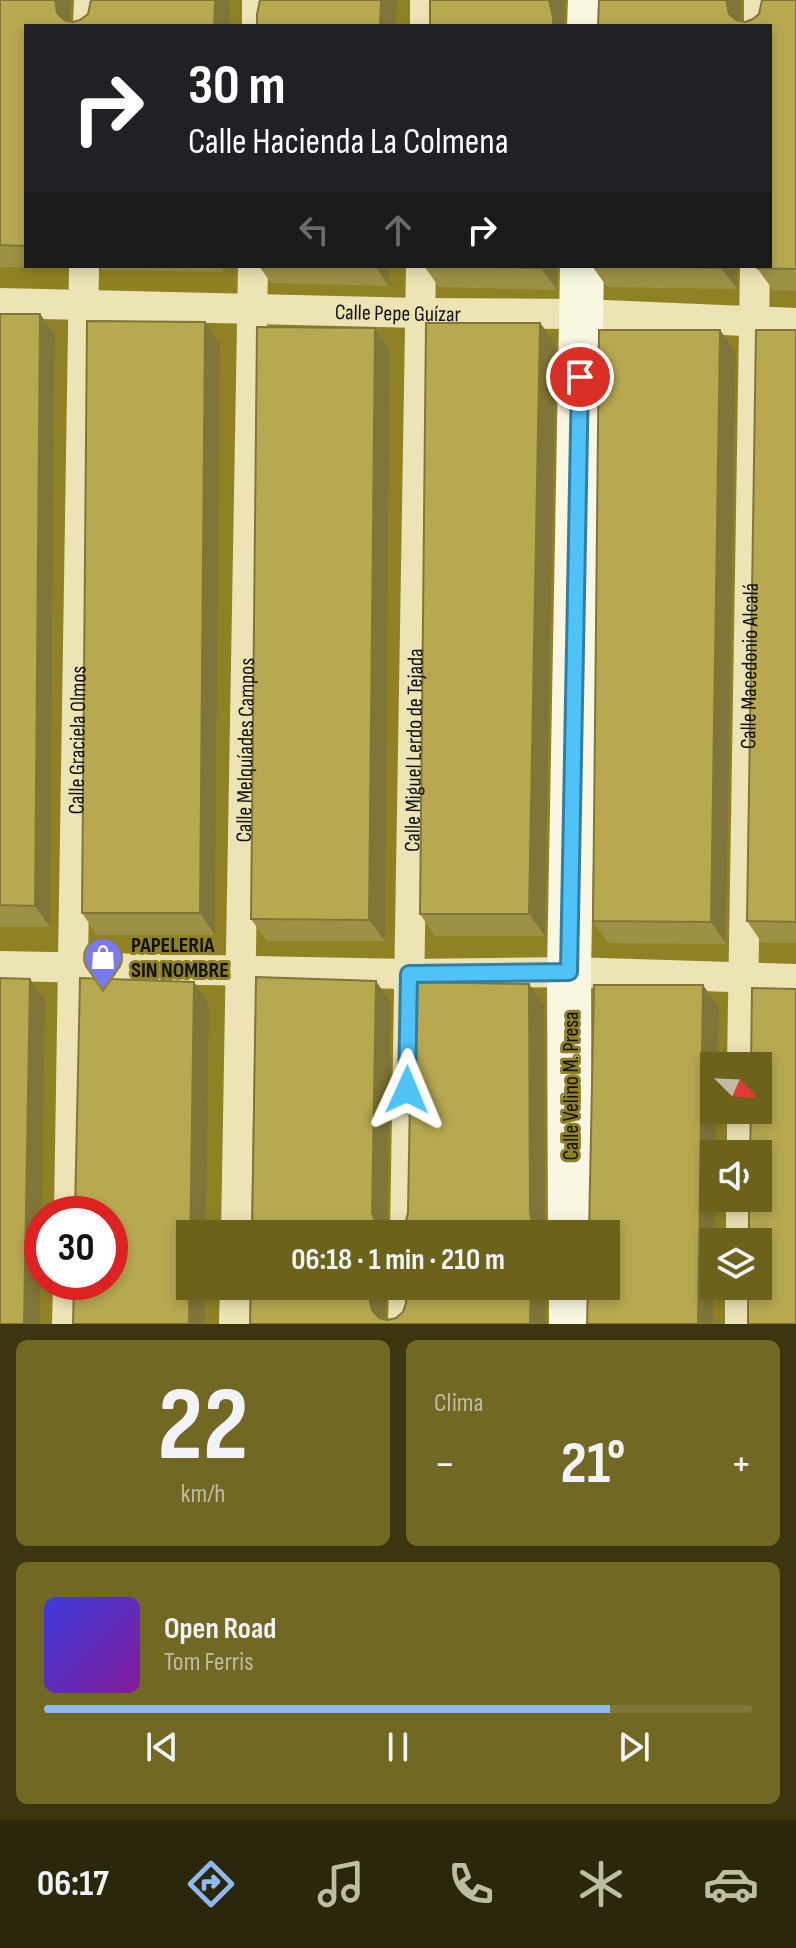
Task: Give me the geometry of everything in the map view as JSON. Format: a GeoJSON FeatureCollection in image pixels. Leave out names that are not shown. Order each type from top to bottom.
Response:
{"type":"FeatureCollection","features":[{"type":"Feature","properties":{"kind":"street"},"geometry":{"type":"LineString","coordinates":[[88,24],[89,0]]}},
{"type":"Feature","properties":{"kind":"street"},"geometry":{"type":"LineString","coordinates":[[257,0],[257,24]]}},
{"type":"Feature","properties":{"kind":"street"},"geometry":{"type":"LineString","coordinates":[[425,0],[425,24]]}},
{"type":"Feature","properties":{"kind":"street"},"geometry":{"type":"LineString","coordinates":[[589,24],[590,0]]}},
{"type":"Feature","properties":{"kind":"street"},"geometry":{"type":"LineString","coordinates":[[759,0],[759,24]]}},
{"type":"Feature","properties":{"kind":"street","name":"Calle Graciela Olmos"},"geometry":{"type":"LineString","coordinates":[[69,1196],[84,268]]}},
{"type":"Feature","properties":{"kind":"street","name":"Calle Melquíades Campos"},"geometry":{"type":"LineString","coordinates":[[236,1220],[253,268]]}},
{"type":"Feature","properties":{"kind":"street","name":"Calle Miguel Lerdo de Tejada"},"geometry":{"type":"LineString","coordinates":[[405,1220],[421,268]]}},
{"type":"Feature","properties":{"kind":"street","name":"Calle Velino M. Presa"},"geometry":{"type":"LineString","coordinates":[[570,1220],[569,972],[582,268]]}},
{"type":"Feature","properties":{"kind":"street","name":"Calle Macedonio Alcalá"},"geometry":{"type":"LineString","coordinates":[[742,1052],[755,268]]}},
{"type":"Feature","properties":{"kind":"street","name":"Calle Pepe Guízar"},"geometry":{"type":"LineString","coordinates":[[0,303],[581,314],[796,323]]}},
{"type":"Feature","properties":{"kind":"street"},"geometry":{"type":"LineString","coordinates":[[0,966],[409,974],[569,972],[796,979]]}},
{"type":"Feature","properties":{"kind":"street"},"geometry":{"type":"LineString","coordinates":[[67,1324],[68,1300]]}},
{"type":"Feature","properties":{"kind":"street"},"geometry":{"type":"LineString","coordinates":[[234,1324],[235,1300]]}},
{"type":"Feature","properties":{"kind":"street"},"geometry":{"type":"LineString","coordinates":[[403,1324],[404,1300]]}},
{"type":"Feature","properties":{"kind":"street"},"geometry":{"type":"LineString","coordinates":[[571,1300],[571,1324]]}},
{"type":"Feature","properties":{"kind":"street"},"geometry":{"type":"LineString","coordinates":[[740,1300],[740,1324]]}},
{"type":"Feature","properties":{"kind":"building"},"geometry":{"type":"Polygon","coordinates":[[[0,0],[55,0],[57,13],[64,20],[73,22],[88,14],[91,0],[215,0],[214,24],[24,24],[24,246],[0,245],[0,0]]]}},
{"type":"Feature","properties":{"kind":"building"},"geometry":{"type":"Polygon","coordinates":[[[260,0],[381,0],[380,24],[257,24],[260,0]]]}},
{"type":"Feature","properties":{"kind":"building"},"geometry":{"type":"Polygon","coordinates":[[[430,0],[549,0],[553,18],[553,24],[430,24],[430,0]]]}},
{"type":"Feature","properties":{"kind":"building"},"geometry":{"type":"Polygon","coordinates":[[[599,0],[726,0],[729,14],[745,22],[759,14],[762,0],[796,0],[796,269],[757,268],[772,268],[772,24],[598,24],[599,0]]]}},
{"type":"Feature","properties":{"kind":"building"},"geometry":{"type":"Polygon","coordinates":[[[0,314],[40,314],[35,906],[0,905],[0,314]]]}},
{"type":"Feature","properties":{"kind":"building"},"geometry":{"type":"Polygon","coordinates":[[[87,321],[205,322],[200,913],[82,913],[87,321]]]}},
{"type":"Feature","properties":{"kind":"building"},"geometry":{"type":"Polygon","coordinates":[[[426,323],[540,323],[529,914],[420,914],[426,323]]]}},
{"type":"Feature","properties":{"kind":"building"},"geometry":{"type":"Polygon","coordinates":[[[257,327],[375,328],[369,920],[251,919],[257,327]]]}},
{"type":"Feature","properties":{"kind":"building"},"geometry":{"type":"Polygon","coordinates":[[[599,330],[720,330],[711,922],[593,921],[599,330]]]}},
{"type":"Feature","properties":{"kind":"building"},"geometry":{"type":"Polygon","coordinates":[[[756,330],[796,330],[796,922],[747,921],[756,330]]]}},
{"type":"Feature","properties":{"kind":"building"},"geometry":{"type":"Polygon","coordinates":[[[256,977],[376,981],[372,1212],[374,1220],[252,1220],[256,977]]]}},
{"type":"Feature","properties":{"kind":"building"},"geometry":{"type":"Polygon","coordinates":[[[0,978],[30,979],[24,1324],[0,1324],[0,978]]]}},
{"type":"Feature","properties":{"kind":"building"},"geometry":{"type":"Polygon","coordinates":[[[80,978],[194,982],[191,1220],[176,1220],[176,1300],[189,1300],[189,1324],[73,1324],[74,1300],[128,1300],[128,1196],[75,1196],[80,978]]]}},
{"type":"Feature","properties":{"kind":"building"},"geometry":{"type":"Polygon","coordinates":[[[412,982],[529,984],[532,1220],[406,1220],[412,982]]]}},
{"type":"Feature","properties":{"kind":"building"},"geometry":{"type":"Polygon","coordinates":[[[594,985],[703,985],[698,1324],[587,1324],[588,1300],[620,1300],[620,1220],[589,1220],[594,985]]]}},
{"type":"Feature","properties":{"kind":"building"},"geometry":{"type":"Polygon","coordinates":[[[752,988],[796,989],[796,1324],[748,1324],[748,1300],[772,1300],[772,1228],[749,1228],[749,1212],[772,1212],[772,1140],[750,1140],[751,1124],[772,1124],[772,1052],[751,1052],[752,988]]]}},
{"type":"Feature","properties":{"kind":"building"},"geometry":{"type":"Polygon","coordinates":[[[251,1300],[370,1300],[372,1310],[379,1318],[387,1320],[403,1312],[406,1300],[531,1300],[530,1324],[250,1324],[251,1300]]]}},
{"type":"Feature","properties":{"kind":"place","name":"PAPELERIA SIN NOMBRE"},"geometry":{"type":"Point","coordinates":[103,991]}},
{"type":"Feature","properties":{"kind":"route"},"geometry":{"type":"LineString","coordinates":[[407,1090],[409,974],[569,972],[580,377]]}}]}
